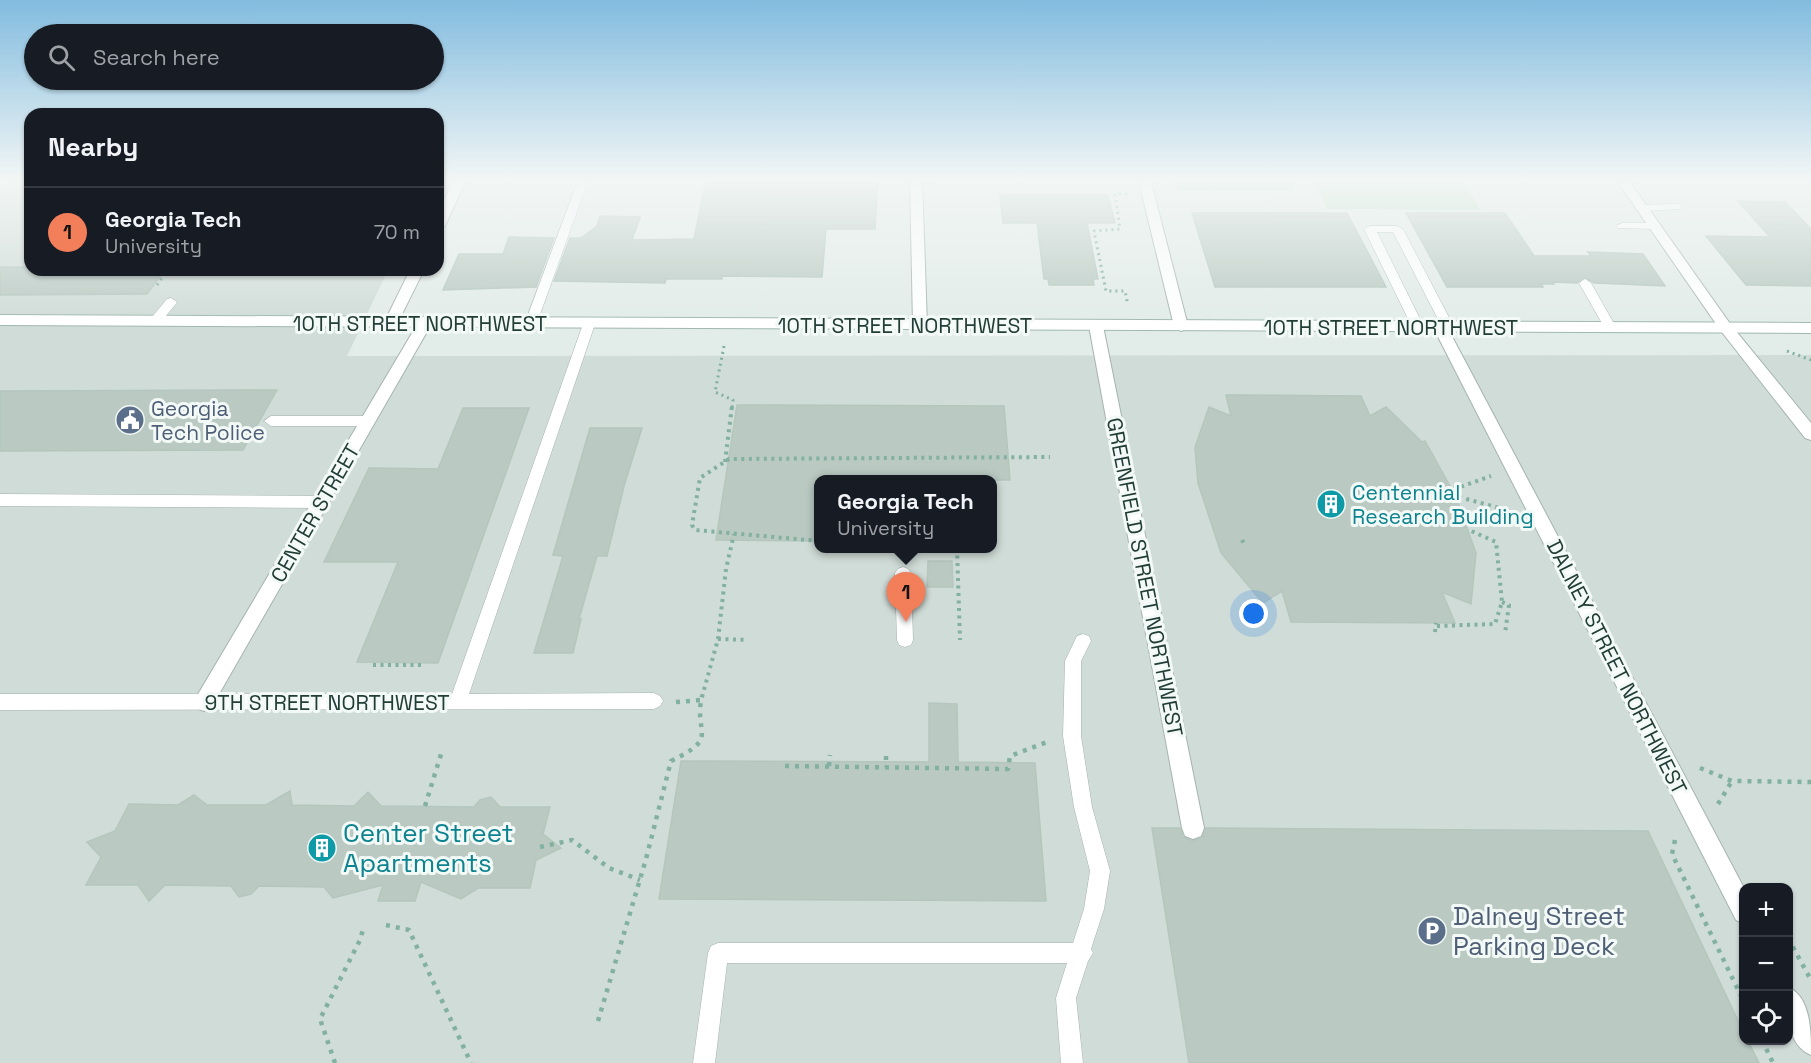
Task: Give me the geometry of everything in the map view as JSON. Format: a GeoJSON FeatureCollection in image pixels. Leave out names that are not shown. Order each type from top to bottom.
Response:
{"type":"FeatureCollection","features":[{"type":"Feature","properties":{"kind":"street"},"geometry":{"type":"LineString","coordinates":[[917,228],[920,325]]}},
{"type":"Feature","properties":{"kind":"street"},"geometry":{"type":"LineString","coordinates":[[1157,228],[1181,326]]}},
{"type":"Feature","properties":{"kind":"street"},"geometry":{"type":"LineString","coordinates":[[1656,228],[1726,328],[1811,434]]}},
{"type":"Feature","properties":{"kind":"street"},"geometry":{"type":"LineString","coordinates":[[391,323],[414,276]]}},
{"type":"Feature","properties":{"kind":"street","name":"10TH STREET NORTHWEST"},"geometry":{"type":"LineString","coordinates":[[0,320],[1811,328]]}},
{"type":"Feature","properties":{"kind":"street","name":"CENTER STREET"},"geometry":{"type":"LineString","coordinates":[[204,702],[426,323]]}},
{"type":"Feature","properties":{"kind":"street","name":"GREENFIELD STREET NORTHWEST"},"geometry":{"type":"LineString","coordinates":[[1096,326],[1193,828]]}},
{"type":"Feature","properties":{"kind":"street","name":"DALNEY STREET NORTHWEST"},"geometry":{"type":"LineString","coordinates":[[1444,327],[1739,904]]}},
{"type":"Feature","properties":{"kind":"street"},"geometry":{"type":"LineString","coordinates":[[1793,1008],[1811,1042]]}},
{"type":"Feature","properties":{"kind":"lane"},"geometry":{"type":"LineString","coordinates":[[531,323],[566,228]]}},
{"type":"Feature","properties":{"kind":"lane"},"geometry":{"type":"LineString","coordinates":[[1418,327],[1370,229],[1397,229],[1444,327]]}},
{"type":"Feature","properties":{"kind":"lane"},"geometry":{"type":"LineString","coordinates":[[1585,283],[1610,327]]}},
{"type":"Feature","properties":{"kind":"lane"},"geometry":{"type":"LineString","coordinates":[[156,320],[171,302]]}},
{"type":"Feature","properties":{"kind":"lane"},"geometry":{"type":"LineString","coordinates":[[458,701],[589,324]]}},
{"type":"Feature","properties":{"kind":"lane"},"geometry":{"type":"LineString","coordinates":[[271,421],[368,421]]}},
{"type":"Feature","properties":{"kind":"lane"},"geometry":{"type":"LineString","coordinates":[[0,500],[322,502]]}},
{"type":"Feature","properties":{"kind":"lane"},"geometry":{"type":"LineString","coordinates":[[903,573],[905,640]]}},
{"type":"Feature","properties":{"kind":"lane"},"geometry":{"type":"LineString","coordinates":[[1072,1063],[1066,998],[1083,952],[1094,909],[1100,871],[1083,807],[1072,736],[1072,661],[1083,641]]}},
{"type":"Feature","properties":{"kind":"lane","name":"9TH STREET NORTHWEST"},"geometry":{"type":"LineString","coordinates":[[0,702],[654,701]]}},
{"type":"Feature","properties":{"kind":"lane"},"geometry":{"type":"LineString","coordinates":[[704,1063],[718,953],[1083,952]]}},
{"type":"Feature","properties":{"kind":"path"},"geometry":{"type":"LineString","coordinates":[[1120,228],[1094,231],[1106,291],[1125,291],[1128,305]]}},
{"type":"Feature","properties":{"kind":"path"},"geometry":{"type":"LineString","coordinates":[[724,346],[715,392],[733,400],[725,462]]}},
{"type":"Feature","properties":{"kind":"path"},"geometry":{"type":"LineString","coordinates":[[1784,350],[1811,360]]}},
{"type":"Feature","properties":{"kind":"path"},"geometry":{"type":"LineString","coordinates":[[814,541],[694,530],[692,525],[700,478],[729,459],[1050,457]]}},
{"type":"Feature","properties":{"kind":"path"},"geometry":{"type":"LineString","coordinates":[[1454,489],[1492,476]]}},
{"type":"Feature","properties":{"kind":"path"},"geometry":{"type":"LineString","coordinates":[[1459,497],[1508,510]]}},
{"type":"Feature","properties":{"kind":"path"},"geometry":{"type":"LineString","coordinates":[[1435,632],[1436,624],[1495,624],[1502,602],[1496,542],[1469,530]]}},
{"type":"Feature","properties":{"kind":"path"},"geometry":{"type":"LineString","coordinates":[[598,1022],[640,880],[671,761],[694,750],[704,735],[701,700],[718,639],[726,569],[734,534]]}},
{"type":"Feature","properties":{"kind":"path"},"geometry":{"type":"LineString","coordinates":[[1242,540],[1245,546]]}},
{"type":"Feature","properties":{"kind":"path"},"geometry":{"type":"LineString","coordinates":[[957,553],[960,640]]}},
{"type":"Feature","properties":{"kind":"path"},"geometry":{"type":"LineString","coordinates":[[1502,602],[1509,605],[1505,633]]}},
{"type":"Feature","properties":{"kind":"path"},"geometry":{"type":"LineString","coordinates":[[718,639],[748,640]]}},
{"type":"Feature","properties":{"kind":"path"},"geometry":{"type":"LineString","coordinates":[[373,665],[424,665]]}},
{"type":"Feature","properties":{"kind":"path"},"geometry":{"type":"LineString","coordinates":[[682,702],[701,700]]}},
{"type":"Feature","properties":{"kind":"path"},"geometry":{"type":"LineString","coordinates":[[785,766],[1008,769],[1010,756],[1044,742],[1072,736]]}},
{"type":"Feature","properties":{"kind":"path"},"geometry":{"type":"LineString","coordinates":[[425,806],[442,751]]}},
{"type":"Feature","properties":{"kind":"path"},"geometry":{"type":"LineString","coordinates":[[829,766],[830,755]]}},
{"type":"Feature","properties":{"kind":"path"},"geometry":{"type":"LineString","coordinates":[[886,756],[886,767]]}},
{"type":"Feature","properties":{"kind":"path"},"geometry":{"type":"LineString","coordinates":[[1695,766],[1732,781],[1811,782]]}},
{"type":"Feature","properties":{"kind":"path"},"geometry":{"type":"LineString","coordinates":[[1717,807],[1732,781]]}},
{"type":"Feature","properties":{"kind":"path"},"geometry":{"type":"LineString","coordinates":[[1671,832],[1676,842],[1672,854],[1739,994]]}},
{"type":"Feature","properties":{"kind":"path"},"geometry":{"type":"LineString","coordinates":[[540,847],[560,840],[582,843],[606,867],[640,880]]}},
{"type":"Feature","properties":{"kind":"path"},"geometry":{"type":"LineString","coordinates":[[386,925],[409,930],[471,1063]]}},
{"type":"Feature","properties":{"kind":"path"},"geometry":{"type":"LineString","coordinates":[[335,1063],[320,1019],[360,940],[364,926]]}},
{"type":"Feature","properties":{"kind":"path"},"geometry":{"type":"LineString","coordinates":[[1793,947],[1811,980]]}},
{"type":"Feature","properties":{"kind":"path"},"geometry":{"type":"LineString","coordinates":[[1764,1045],[1773,1063]]}},
{"type":"Feature","properties":{"kind":"shaded area"},"geometry":{"type":"Polygon","coordinates":[[[0,228],[24,228],[24,276],[385,276],[347,356],[1811,355],[1811,1063],[0,1063],[0,228]]]}},
{"type":"Feature","properties":{"kind":"building"},"geometry":{"type":"Polygon","coordinates":[[[595,228],[636,228],[632,240],[694,239],[696,228],[875,228],[826,229],[822,277],[722,276],[722,279],[666,279],[665,283],[554,281],[570,238],[581,238],[595,228]]]}},
{"type":"Feature","properties":{"kind":"building"},"geometry":{"type":"Polygon","coordinates":[[[1038,228],[1088,228],[1098,279],[1093,279],[1094,285],[1049,285],[1048,279],[1044,279],[1038,228]]]}},
{"type":"Feature","properties":{"kind":"building"},"geometry":{"type":"Polygon","coordinates":[[[1197,228],[1355,228],[1386,287],[1215,287],[1197,228]]]}},
{"type":"Feature","properties":{"kind":"building"},"geometry":{"type":"Polygon","coordinates":[[[1414,228],[1515,228],[1534,256],[1591,256],[1588,252],[1643,254],[1665,286],[1594,283],[1584,277],[1577,283],[1552,282],[1554,284],[1541,284],[1543,287],[1447,287],[1414,228]]]}},
{"type":"Feature","properties":{"kind":"building"},"geometry":{"type":"Polygon","coordinates":[[[1762,228],[1811,229],[1811,286],[1746,285],[1706,236],[1770,237],[1762,228]]]}},
{"type":"Feature","properties":{"kind":"building"},"geometry":{"type":"Polygon","coordinates":[[[509,237],[554,238],[536,287],[443,290],[459,254],[503,254],[509,237]]]}},
{"type":"Feature","properties":{"kind":"building"},"geometry":{"type":"Polygon","coordinates":[[[0,267],[24,267],[24,276],[160,276],[147,294],[0,295],[0,267]]]}},
{"type":"Feature","properties":{"kind":"building","name":"Georgia Tech Police"},"geometry":{"type":"Polygon","coordinates":[[[277,390],[243,450],[0,451],[0,391],[277,390]]]}},
{"type":"Feature","properties":{"kind":"building","name":"Centennial Research Building"},"geometry":{"type":"Polygon","coordinates":[[[1226,395],[1361,396],[1370,416],[1386,407],[1422,442],[1425,441],[1456,497],[1476,553],[1471,604],[1442,592],[1455,623],[1291,622],[1282,591],[1263,603],[1221,553],[1198,483],[1195,447],[1209,407],[1231,416],[1226,395]]]}},
{"type":"Feature","properties":{"kind":"building"},"geometry":{"type":"Polygon","coordinates":[[[737,405],[1004,406],[1010,480],[997,480],[997,475],[814,475],[814,541],[716,540],[737,405]]]}},
{"type":"Feature","properties":{"kind":"building"},"geometry":{"type":"Polygon","coordinates":[[[463,408],[529,408],[438,663],[357,662],[398,562],[324,562],[369,468],[438,469],[463,408]]]}},
{"type":"Feature","properties":{"kind":"building"},"geometry":{"type":"Polygon","coordinates":[[[590,428],[642,428],[624,486],[607,556],[597,556],[579,619],[581,619],[573,653],[534,653],[563,556],[553,555],[590,428]]]}},
{"type":"Feature","properties":{"kind":"building"},"geometry":{"type":"Polygon","coordinates":[[[928,561],[952,561],[953,587],[927,587],[928,561]]]}},
{"type":"Feature","properties":{"kind":"building"},"geometry":{"type":"Polygon","coordinates":[[[929,703],[957,704],[958,762],[1035,763],[1046,901],[659,899],[681,761],[929,762],[929,703]]]}},
{"type":"Feature","properties":{"kind":"building","name":"Center Street Apartments"},"geometry":{"type":"Polygon","coordinates":[[[290,791],[292,805],[354,806],[368,792],[381,806],[474,807],[480,800],[491,797],[500,807],[550,807],[543,834],[561,848],[536,860],[530,888],[478,888],[461,899],[421,882],[415,901],[378,901],[383,885],[333,898],[324,887],[259,886],[251,894],[239,897],[231,886],[165,885],[149,901],[138,885],[86,885],[101,857],[87,842],[115,831],[129,804],[178,805],[194,795],[207,805],[266,805],[290,791]]]}},
{"type":"Feature","properties":{"kind":"building","name":"Dalney Street Parking Deck"},"geometry":{"type":"Polygon","coordinates":[[[1152,828],[1180,828],[1183,837],[1192,841],[1202,838],[1206,828],[1648,831],[1739,1023],[1739,1045],[1750,1045],[1759,1063],[1189,1063],[1152,828]]]}},
{"type":"Feature","properties":{"kind":"place","name":"Georgia Tech Police"},"geometry":{"type":"Point","coordinates":[130,420]}},
{"type":"Feature","properties":{"kind":"place","name":"Centennial Research Building"},"geometry":{"type":"Point","coordinates":[1331,504]}},
{"type":"Feature","properties":{"kind":"place","name":"Georgia Tech"},"geometry":{"type":"Point","coordinates":[906,622]}},
{"type":"Feature","properties":{"kind":"place","name":"Center Street Apartments"},"geometry":{"type":"Point","coordinates":[322,848]}},
{"type":"Feature","properties":{"kind":"place","name":"Dalney Street Parking Deck"},"geometry":{"type":"Point","coordinates":[1432,931]}}]}
